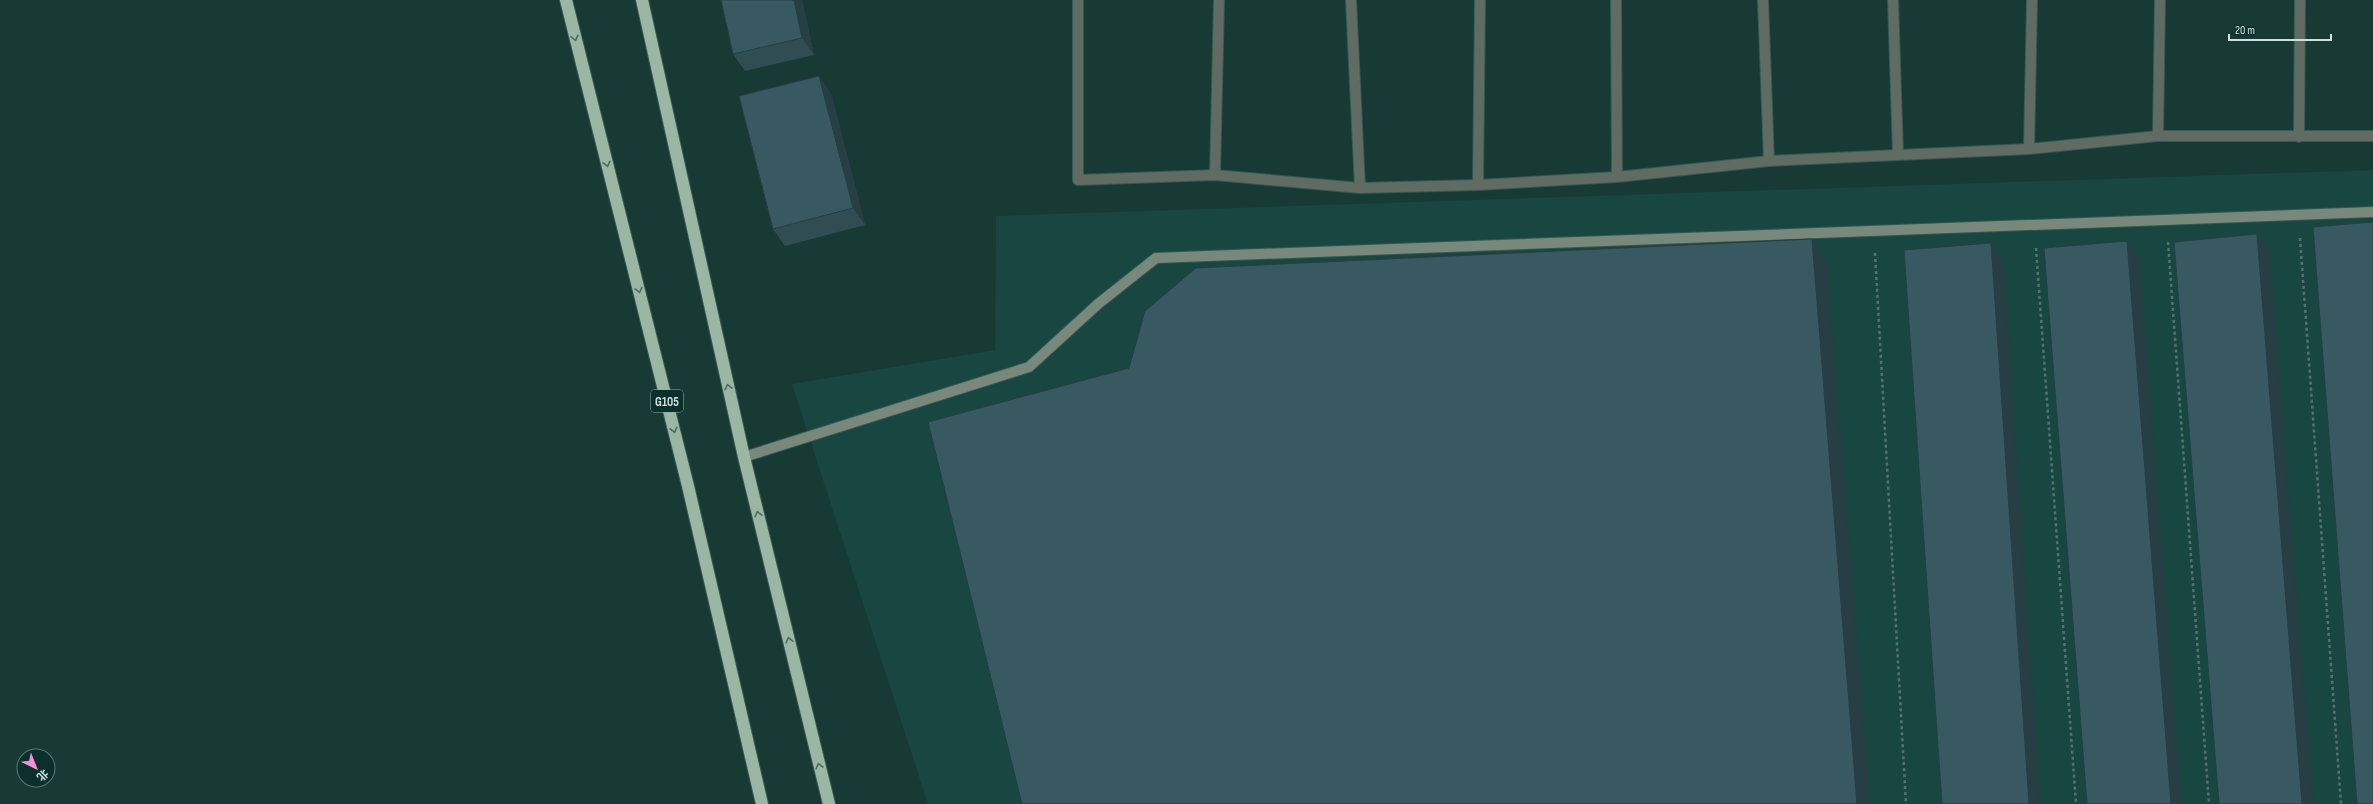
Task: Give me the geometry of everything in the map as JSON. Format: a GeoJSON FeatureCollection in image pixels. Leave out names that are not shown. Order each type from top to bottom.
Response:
{"type":"FeatureCollection","features":[{"type":"Feature","properties":{"kind":"highway","name":"G105"},"geometry":{"type":"LineString","coordinates":[[566,0],[688,486],[762,804]]}},
{"type":"Feature","properties":{"kind":"highway"},"geometry":{"type":"LineString","coordinates":[[642,0],[744,457],[829,804]]}},
{"type":"Feature","properties":{"kind":"street"},"geometry":{"type":"LineString","coordinates":[[1078,0],[1078,180],[1215,175],[1360,188],[1478,185],[1617,177],[1769,161],[2029,149],[2158,136],[2373,136]]}},
{"type":"Feature","properties":{"kind":"street"},"geometry":{"type":"LineString","coordinates":[[1215,175],[1219,0]]}},
{"type":"Feature","properties":{"kind":"street"},"geometry":{"type":"LineString","coordinates":[[1351,0],[1360,188]]}},
{"type":"Feature","properties":{"kind":"street"},"geometry":{"type":"LineString","coordinates":[[1478,185],[1480,0]]}},
{"type":"Feature","properties":{"kind":"street"},"geometry":{"type":"LineString","coordinates":[[1616,0],[1617,177]]}},
{"type":"Feature","properties":{"kind":"street"},"geometry":{"type":"LineString","coordinates":[[1763,0],[1769,161]]}},
{"type":"Feature","properties":{"kind":"street"},"geometry":{"type":"LineString","coordinates":[[1893,0],[1898,154]]}},
{"type":"Feature","properties":{"kind":"street"},"geometry":{"type":"LineString","coordinates":[[2029,149],[2032,0]]}},
{"type":"Feature","properties":{"kind":"street"},"geometry":{"type":"LineString","coordinates":[[2158,136],[2160,0]]}},
{"type":"Feature","properties":{"kind":"street"},"geometry":{"type":"LineString","coordinates":[[2299,137],[2300,0]]}},
{"type":"Feature","properties":{"kind":"street"},"geometry":{"type":"LineString","coordinates":[[744,457],[1029,367],[1098,304],[1156,258],[2373,212]]}},
{"type":"Feature","properties":{"kind":"path"},"geometry":{"type":"LineString","coordinates":[[2298,214],[2341,804]]}},
{"type":"Feature","properties":{"kind":"path"},"geometry":{"type":"LineString","coordinates":[[2166,220],[2208,804]]}},
{"type":"Feature","properties":{"kind":"path"},"geometry":{"type":"LineString","coordinates":[[2034,224],[2076,804]]}},
{"type":"Feature","properties":{"kind":"path"},"geometry":{"type":"LineString","coordinates":[[1873,230],[1906,804]]}},
{"type":"Feature","properties":{"kind":"shaded area"},"geometry":{"type":"Polygon","coordinates":[[[2373,170],[2373,804],[928,804],[792,384],[995,350],[996,216],[2373,170]]]}},
{"type":"Feature","properties":{"kind":"building"},"geometry":{"type":"Polygon","coordinates":[[[721,0],[794,0],[802,38],[733,54],[721,0]]]}},
{"type":"Feature","properties":{"kind":"building"},"geometry":{"type":"Polygon","coordinates":[[[819,76],[853,208],[773,229],[739,96],[819,76]]]}},
{"type":"Feature","properties":{"kind":"building"},"geometry":{"type":"Polygon","coordinates":[[[2373,222],[2373,804],[2357,804],[2313,227],[2373,222]]]}},
{"type":"Feature","properties":{"kind":"building"},"geometry":{"type":"Polygon","coordinates":[[[2257,234],[2302,804],[2219,804],[2174,242],[2257,234]]]}},
{"type":"Feature","properties":{"kind":"building"},"geometry":{"type":"Polygon","coordinates":[[[1812,239],[1857,804],[1022,804],[928,422],[1129,368],[1145,311],[1196,268],[1812,239]]]}},
{"type":"Feature","properties":{"kind":"building"},"geometry":{"type":"Polygon","coordinates":[[[2127,241],[2171,804],[2087,804],[2044,248],[2127,241]]]}},
{"type":"Feature","properties":{"kind":"building"},"geometry":{"type":"Polygon","coordinates":[[[1991,243],[2029,804],[1942,804],[1904,250],[1991,243]]]}}]}
